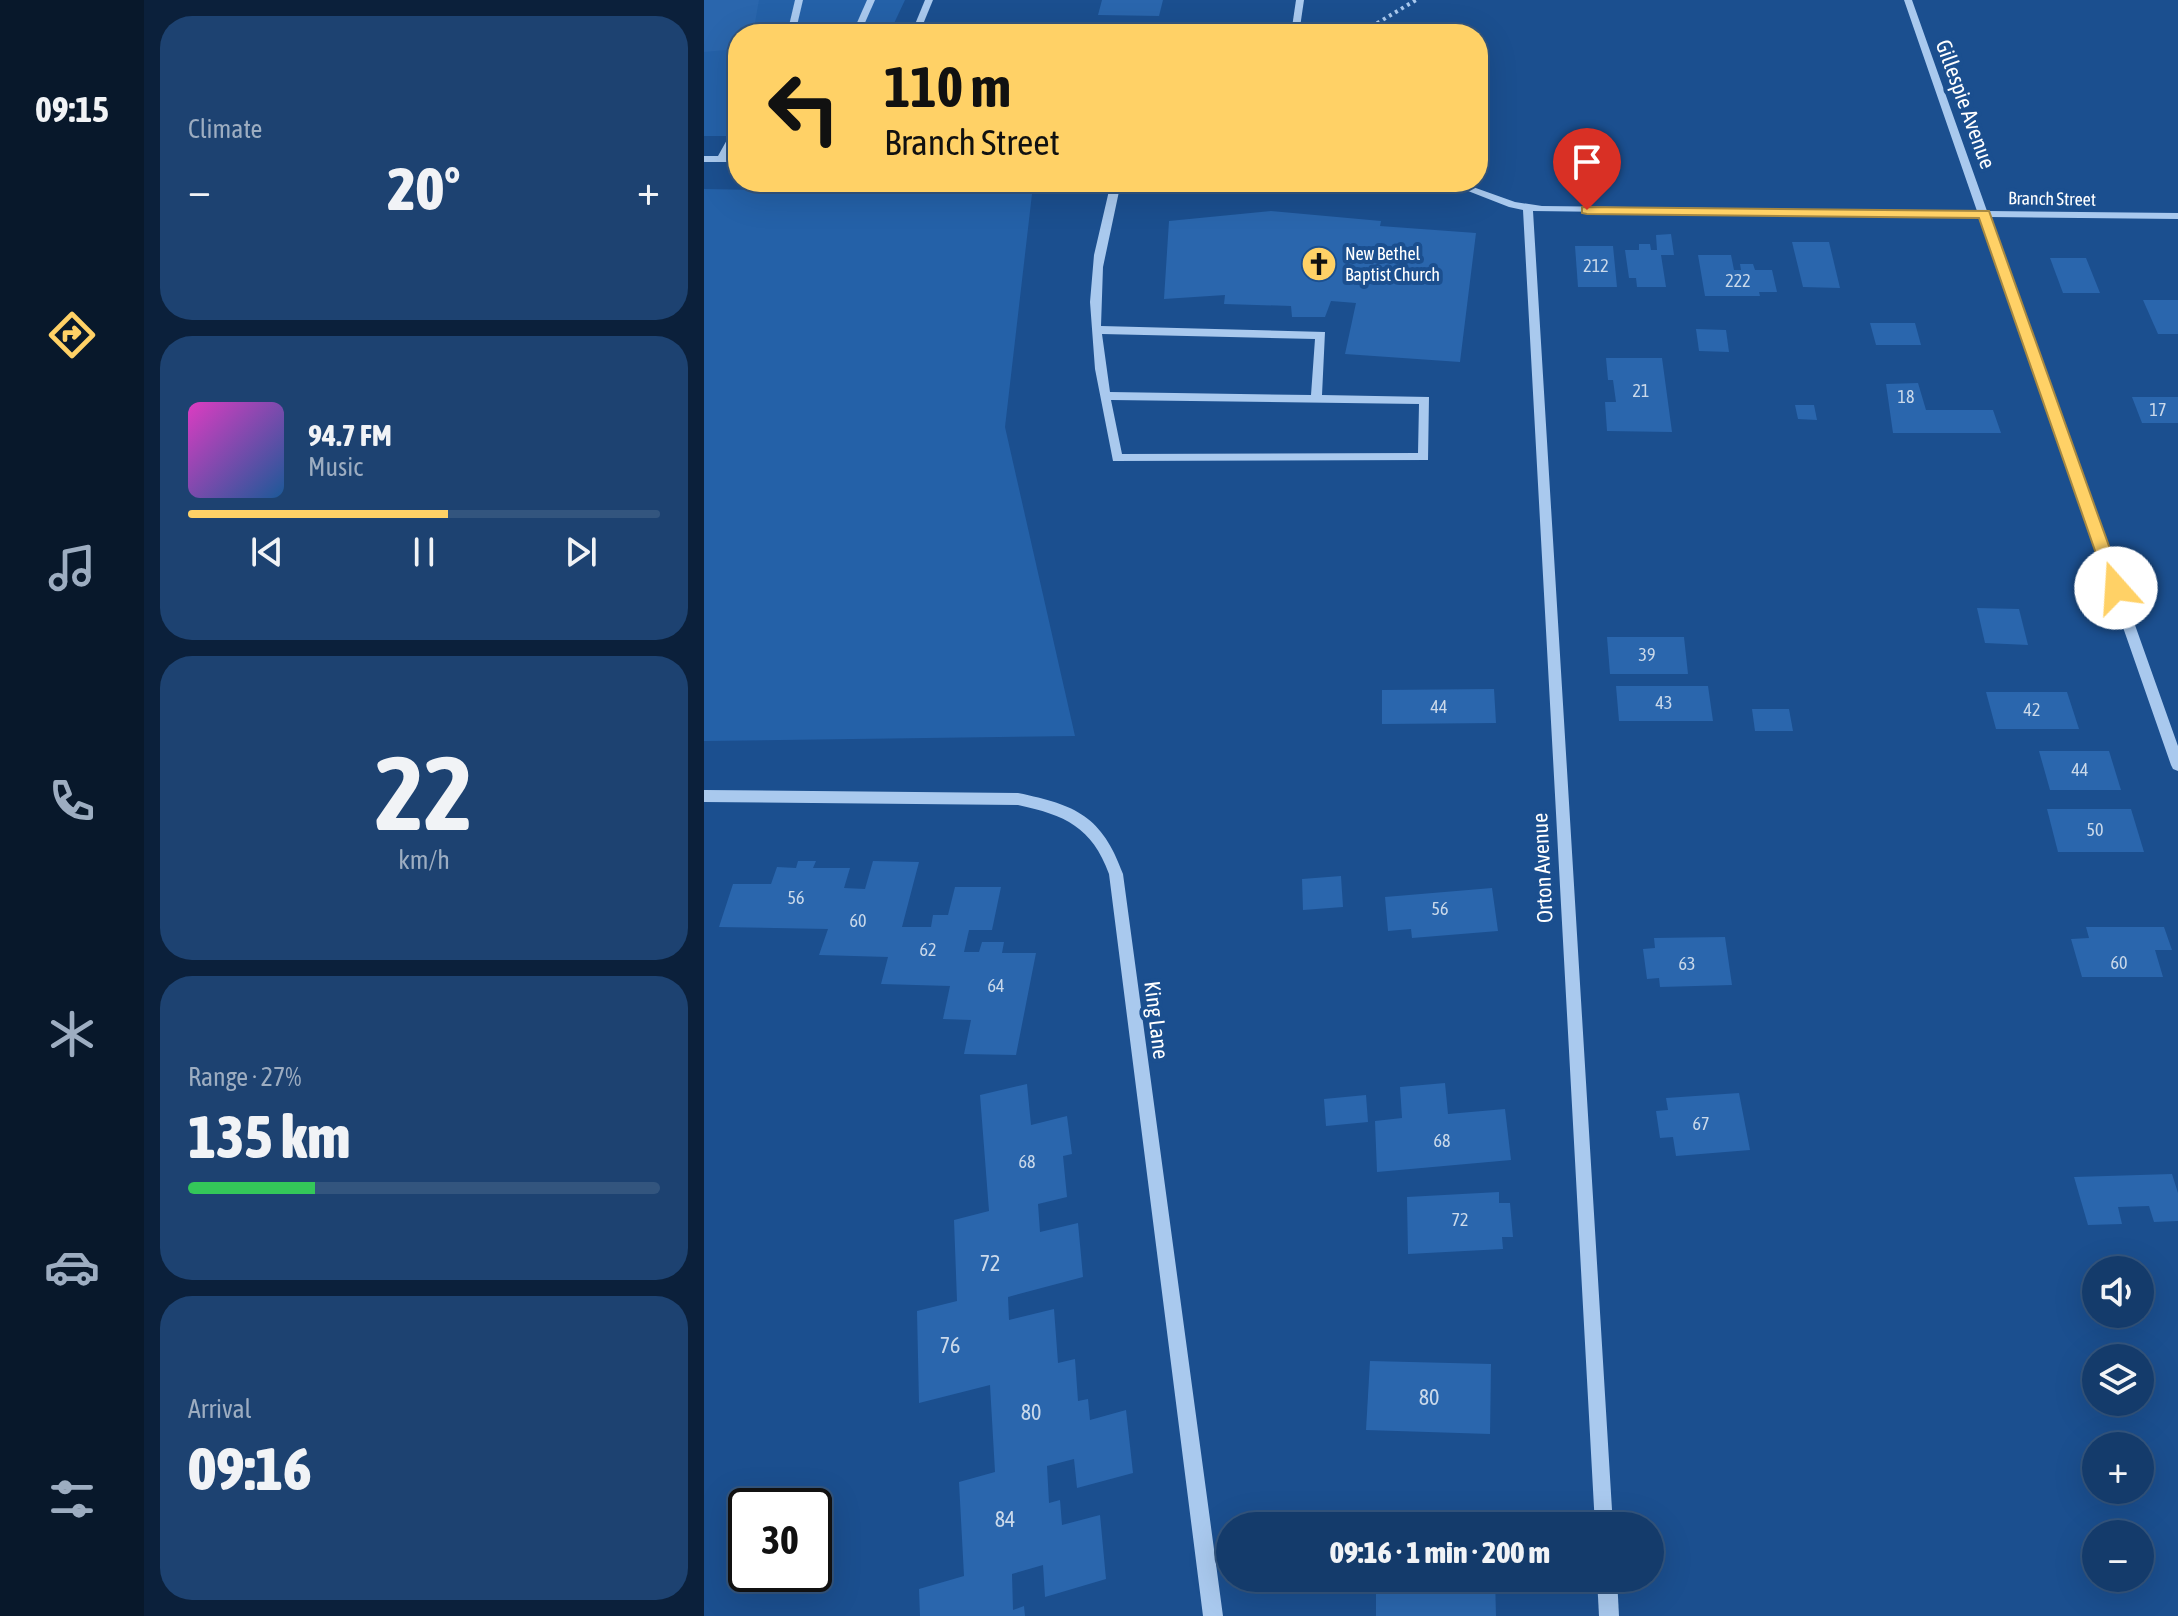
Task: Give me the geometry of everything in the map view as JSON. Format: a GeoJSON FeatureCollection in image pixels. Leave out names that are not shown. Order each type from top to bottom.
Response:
{"type":"FeatureCollection","features":[{"type":"Feature","properties":{"kind":"street"},"geometry":{"type":"LineString","coordinates":[[793,24],[799,0]]}},
{"type":"Feature","properties":{"kind":"street"},"geometry":{"type":"LineString","coordinates":[[860,24],[871,0]]}},
{"type":"Feature","properties":{"kind":"street"},"geometry":{"type":"LineString","coordinates":[[919,24],[929,0]]}},
{"type":"Feature","properties":{"kind":"street"},"geometry":{"type":"LineString","coordinates":[[1296,24],[1300,0]]}},
{"type":"Feature","properties":{"kind":"street","name":"Gillespie Avenue"},"geometry":{"type":"LineString","coordinates":[[1908,0],[2178,765]]}},
{"type":"Feature","properties":{"kind":"street"},"geometry":{"type":"LineString","coordinates":[[721,159],[728,147]]}},
{"type":"Feature","properties":{"kind":"street"},"geometry":{"type":"LineString","coordinates":[[704,159],[728,159]]}},
{"type":"Feature","properties":{"kind":"street"},"geometry":{"type":"LineString","coordinates":[[1105,396],[1425,400],[1424,457],[1117,458],[1105,396],[1096,330],[1096,278],[1114,192]]}},
{"type":"Feature","properties":{"kind":"street","name":"Branch Street"},"geometry":{"type":"LineString","coordinates":[[1480,192],[1528,208],[2178,216]]}},
{"type":"Feature","properties":{"kind":"street","name":"Orton Avenue"},"geometry":{"type":"LineString","coordinates":[[1528,208],[1603,1512]]}},
{"type":"Feature","properties":{"kind":"street"},"geometry":{"type":"LineString","coordinates":[[1096,330],[1321,335],[1316,398]]}},
{"type":"Feature","properties":{"kind":"street","name":"King Lane"},"geometry":{"type":"LineString","coordinates":[[704,796],[1018,799],[1064,811],[1089,825],[1104,841],[1116,874],[1213,1616]]}},
{"type":"Feature","properties":{"kind":"street"},"geometry":{"type":"LineString","coordinates":[[1608,1592],[1609,1616]]}},
{"type":"Feature","properties":{"kind":"path"},"geometry":{"type":"LineString","coordinates":[[1376,24],[1416,0]]}},
{"type":"Feature","properties":{"kind":"shaded area"},"geometry":{"type":"Polygon","coordinates":[[[704,0],[905,0],[894,24],[728,24],[728,136],[704,136],[704,0]]]}},
{"type":"Feature","properties":{"kind":"shaded area"},"geometry":{"type":"Polygon","coordinates":[[[704,189],[728,189],[728,192],[1032,194],[1005,427],[1075,736],[704,741],[704,189]]]}},
{"type":"Feature","properties":{"kind":"building"},"geometry":{"type":"Polygon","coordinates":[[[704,0],[759,0],[755,24],[728,24],[728,50],[704,52],[704,0]]]}},
{"type":"Feature","properties":{"kind":"building"},"geometry":{"type":"Polygon","coordinates":[[[1102,0],[1163,0],[1159,16],[1098,15],[1102,0]]]}},
{"type":"Feature","properties":{"kind":"building","name":"New Bethel Baptist Church"},"geometry":{"type":"Polygon","coordinates":[[[1271,211],[1381,221],[1380,226],[1476,233],[1460,362],[1345,354],[1356,303],[1331,301],[1325,317],[1292,317],[1291,306],[1224,304],[1225,295],[1164,299],[1169,221],[1271,211]]]}},
{"type":"Feature","properties":{"kind":"building"},"geometry":{"type":"Polygon","coordinates":[[[1671,234],[1674,255],[1661,255],[1666,287],[1637,287],[1636,278],[1629,278],[1625,250],[1639,250],[1639,244],[1650,244],[1651,250],[1657,250],[1656,235],[1671,234]]]}},
{"type":"Feature","properties":{"kind":"building"},"geometry":{"type":"Polygon","coordinates":[[[1792,242],[1829,242],[1840,288],[1803,287],[1792,242]]]}},
{"type":"Feature","properties":{"kind":"building"},"geometry":{"type":"Polygon","coordinates":[[[1575,246],[1613,246],[1617,287],[1578,287],[1575,246]]]}},
{"type":"Feature","properties":{"kind":"building"},"geometry":{"type":"Polygon","coordinates":[[[1698,255],[1731,255],[1734,270],[1741,270],[1740,264],[1753,264],[1755,270],[1772,270],[1777,292],[1759,292],[1760,296],[1705,296],[1698,255]]]}},
{"type":"Feature","properties":{"kind":"building"},"geometry":{"type":"Polygon","coordinates":[[[2050,258],[2086,258],[2100,293],[2063,293],[2050,258]]]}},
{"type":"Feature","properties":{"kind":"building"},"geometry":{"type":"Polygon","coordinates":[[[2143,300],[2178,300],[2178,334],[2158,334],[2143,300]]]}},
{"type":"Feature","properties":{"kind":"building"},"geometry":{"type":"Polygon","coordinates":[[[1870,323],[1915,323],[1921,345],[1876,345],[1870,323]]]}},
{"type":"Feature","properties":{"kind":"building"},"geometry":{"type":"Polygon","coordinates":[[[1696,329],[1726,330],[1729,352],[1699,351],[1696,329]]]}},
{"type":"Feature","properties":{"kind":"building"},"geometry":{"type":"Polygon","coordinates":[[[1606,358],[1662,358],[1672,432],[1607,431],[1605,402],[1616,402],[1613,380],[1608,380],[1606,358]]]}},
{"type":"Feature","properties":{"kind":"building"},"geometry":{"type":"Polygon","coordinates":[[[1918,383],[1926,410],[1993,410],[2001,433],[1893,433],[1886,384],[1918,383]]]}},
{"type":"Feature","properties":{"kind":"building"},"geometry":{"type":"Polygon","coordinates":[[[2132,397],[2178,397],[2178,423],[2142,423],[2132,397]]]}},
{"type":"Feature","properties":{"kind":"building"},"geometry":{"type":"Polygon","coordinates":[[[1795,405],[1814,405],[1817,420],[1798,419],[1795,405]]]}},
{"type":"Feature","properties":{"kind":"building"},"geometry":{"type":"Polygon","coordinates":[[[1977,608],[2019,609],[2028,645],[1985,643],[1977,608]]]}},
{"type":"Feature","properties":{"kind":"building"},"geometry":{"type":"Polygon","coordinates":[[[1607,637],[1684,637],[1688,674],[1610,674],[1607,637]]]}},
{"type":"Feature","properties":{"kind":"building"},"geometry":{"type":"Polygon","coordinates":[[[1616,686],[1708,686],[1713,721],[1619,721],[1616,686]]]}},
{"type":"Feature","properties":{"kind":"building"},"geometry":{"type":"Polygon","coordinates":[[[1494,689],[1496,723],[1382,724],[1382,690],[1494,689]]]}},
{"type":"Feature","properties":{"kind":"building"},"geometry":{"type":"Polygon","coordinates":[[[1986,692],[2067,692],[2079,729],[1996,729],[1986,692]]]}},
{"type":"Feature","properties":{"kind":"building"},"geometry":{"type":"Polygon","coordinates":[[[1752,709],[1789,709],[1793,731],[1755,731],[1752,709]]]}},
{"type":"Feature","properties":{"kind":"building"},"geometry":{"type":"Polygon","coordinates":[[[2039,751],[2109,751],[2121,790],[2050,790],[2039,751]]]}},
{"type":"Feature","properties":{"kind":"building"},"geometry":{"type":"Polygon","coordinates":[[[2047,809],[2131,809],[2144,852],[2058,852],[2047,809]]]}},
{"type":"Feature","properties":{"kind":"building"},"geometry":{"type":"Polygon","coordinates":[[[798,861],[816,861],[813,868],[850,868],[844,888],[865,889],[873,861],[919,862],[902,927],[931,927],[933,915],[948,915],[955,887],[1001,887],[992,930],[969,930],[964,952],[979,952],[982,942],[1004,942],[1002,953],[1036,953],[1016,1055],[964,1054],[971,1020],[943,1019],[950,986],[881,984],[888,957],[819,955],[828,929],[719,927],[733,884],[771,884],[777,867],[796,868],[798,861]]]}},
{"type":"Feature","properties":{"kind":"building"},"geometry":{"type":"Polygon","coordinates":[[[1341,876],[1343,907],[1303,910],[1302,879],[1341,876]]]}},
{"type":"Feature","properties":{"kind":"building"},"geometry":{"type":"Polygon","coordinates":[[[1492,888],[1498,931],[1412,938],[1411,929],[1388,931],[1385,897],[1492,888]]]}},
{"type":"Feature","properties":{"kind":"building"},"geometry":{"type":"Polygon","coordinates":[[[2086,927],[2164,927],[2172,950],[2155,950],[2163,977],[2082,977],[2071,939],[2089,938],[2086,927]]]}},
{"type":"Feature","properties":{"kind":"building"},"geometry":{"type":"Polygon","coordinates":[[[1725,937],[1732,985],[1660,987],[1659,978],[1647,979],[1643,949],[1655,948],[1654,938],[1725,937]]]}},
{"type":"Feature","properties":{"kind":"building"},"geometry":{"type":"Polygon","coordinates":[[[1445,1083],[1448,1114],[1505,1109],[1511,1160],[1377,1172],[1375,1121],[1402,1118],[1400,1087],[1445,1083]]]}},
{"type":"Feature","properties":{"kind":"building"},"geometry":{"type":"Polygon","coordinates":[[[1027,1084],[1031,1125],[1067,1116],[1072,1154],[1063,1156],[1067,1197],[1038,1204],[1040,1232],[1078,1223],[1083,1277],[1008,1297],[1009,1320],[1054,1309],[1058,1363],[1075,1359],[1078,1401],[1088,1399],[1090,1420],[1126,1410],[1133,1473],[1077,1488],[1074,1459],[1047,1466],[1049,1503],[1060,1500],[1062,1525],[1100,1515],[1106,1579],[1045,1597],[1043,1565],[1012,1574],[1013,1610],[1024,1606],[1025,1616],[920,1616],[919,1589],[964,1576],[959,1482],[995,1472],[990,1385],[919,1403],[917,1311],[957,1301],[954,1220],[989,1211],[980,1095],[1027,1084]]]}},
{"type":"Feature","properties":{"kind":"building"},"geometry":{"type":"Polygon","coordinates":[[[1739,1093],[1750,1150],[1676,1156],[1673,1137],[1660,1138],[1656,1111],[1668,1110],[1666,1098],[1739,1093]]]}},
{"type":"Feature","properties":{"kind":"building"},"geometry":{"type":"Polygon","coordinates":[[[1366,1095],[1368,1122],[1326,1126],[1324,1099],[1366,1095]]]}},
{"type":"Feature","properties":{"kind":"building"},"geometry":{"type":"Polygon","coordinates":[[[2172,1174],[2178,1193],[2178,1221],[2154,1222],[2149,1206],[2118,1207],[2122,1224],[2088,1225],[2074,1177],[2172,1174]]]}},
{"type":"Feature","properties":{"kind":"building"},"geometry":{"type":"Polygon","coordinates":[[[1499,1192],[1499,1203],[1510,1203],[1513,1237],[1502,1237],[1503,1249],[1408,1254],[1407,1197],[1499,1192]]]}},
{"type":"Feature","properties":{"kind":"building"},"geometry":{"type":"Polygon","coordinates":[[[1370,1361],[1491,1364],[1490,1434],[1366,1430],[1370,1361]]]}},
{"type":"Feature","properties":{"kind":"building"},"geometry":{"type":"Polygon","coordinates":[[[1376,1592],[1495,1592],[1496,1616],[1376,1616],[1376,1592]]]}},
{"type":"Feature","properties":{"kind":"place","name":"New Bethel Baptist Church"},"geometry":{"type":"Point","coordinates":[1319,264]}},
{"type":"Feature","properties":{"kind":"route"},"geometry":{"type":"LineString","coordinates":[[1587,210],[1985,214],[2116,588]]}}]}
